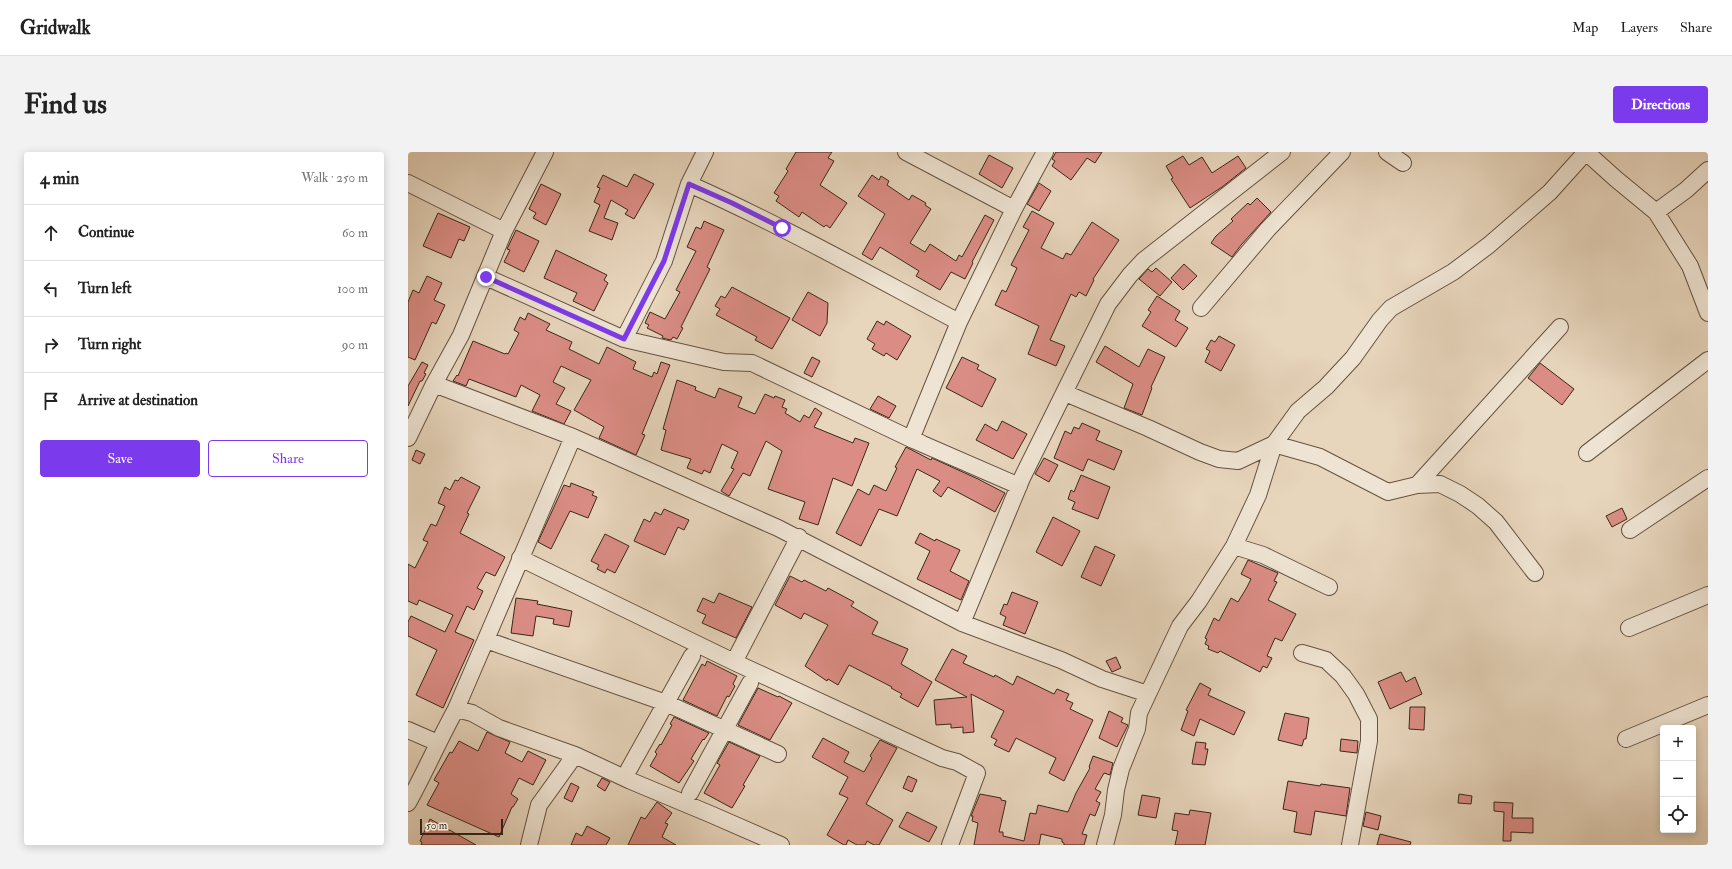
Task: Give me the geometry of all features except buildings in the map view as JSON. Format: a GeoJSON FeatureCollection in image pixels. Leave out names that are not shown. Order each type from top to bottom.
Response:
{"type":"FeatureCollection","features":[{"type":"Feature","properties":{"kind":"street"},"geometry":{"type":"LineString","coordinates":[[408,438],[434,384],[461,335],[504,231],[545,152]]}},
{"type":"Feature","properties":{"kind":"street"},"geometry":{"type":"LineString","coordinates":[[624,339],[664,261],[689,184],[704,152]]}},
{"type":"Feature","properties":{"kind":"street"},"geometry":{"type":"LineString","coordinates":[[906,152],[1014,209]]}},
{"type":"Feature","properties":{"kind":"street"},"geometry":{"type":"LineString","coordinates":[[911,439],[959,322],[1014,209],[1045,152]]}},
{"type":"Feature","properties":{"kind":"street"},"geometry":{"type":"LineString","coordinates":[[962,623],[1020,482],[1108,304],[1130,275],[1144,260],[1282,152]]}},
{"type":"Feature","properties":{"kind":"street"},"geometry":{"type":"LineString","coordinates":[[1201,308],[1268,229],[1342,152]]}},
{"type":"Feature","properties":{"kind":"street"},"geometry":{"type":"LineString","coordinates":[[1387,152],[1403,163]]}},
{"type":"Feature","properties":{"kind":"street"},"geometry":{"type":"LineString","coordinates":[[1105,845],[1121,769],[1137,729],[1139,713],[1180,626],[1199,602],[1234,546],[1258,495],[1274,444],[1298,412],[1326,387],[1354,358],[1380,320],[1392,308],[1452,272],[1489,245],[1550,192],[1586,152],[1656,212],[1690,266],[1708,313]]}},
{"type":"Feature","properties":{"kind":"street"},"geometry":{"type":"LineString","coordinates":[[1656,212],[1686,190],[1708,170]]}},
{"type":"Feature","properties":{"kind":"street"},"geometry":{"type":"LineString","coordinates":[[408,183],[504,231]]}},
{"type":"Feature","properties":{"kind":"street"},"geometry":{"type":"LineString","coordinates":[[689,184],[732,203],[782,228],[959,322]]}},
{"type":"Feature","properties":{"kind":"street"},"geometry":{"type":"LineString","coordinates":[[486,277],[624,339],[724,362],[752,363],[911,439],[1020,482]]}},
{"type":"Feature","properties":{"kind":"street"},"geometry":{"type":"LineString","coordinates":[[1417,485],[1560,327]]}},
{"type":"Feature","properties":{"kind":"street"},"geometry":{"type":"LineString","coordinates":[[1588,452],[1708,360]]}},
{"type":"Feature","properties":{"kind":"street"},"geometry":{"type":"LineString","coordinates":[[434,384],[573,437],[799,538],[962,623],[1061,660],[1102,679],[1148,694]]}},
{"type":"Feature","properties":{"kind":"street"},"geometry":{"type":"LineString","coordinates":[[1064,393],[1219,459],[1238,461],[1274,444],[1320,457],[1388,492],[1417,485],[1440,484],[1478,506],[1496,522],[1535,574]]}},
{"type":"Feature","properties":{"kind":"street"},"geometry":{"type":"LineString","coordinates":[[408,803],[456,709],[573,437]]}},
{"type":"Feature","properties":{"kind":"street"},"geometry":{"type":"LineString","coordinates":[[1630,530],[1708,478]]}},
{"type":"Feature","properties":{"kind":"street"},"geometry":{"type":"LineString","coordinates":[[734,662],[799,538]]}},
{"type":"Feature","properties":{"kind":"street"},"geometry":{"type":"LineString","coordinates":[[1234,546],[1263,555],[1329,587]]}},
{"type":"Feature","properties":{"kind":"street"},"geometry":{"type":"LineString","coordinates":[[520,558],[734,662],[942,758],[957,762],[977,773],[950,845]]}},
{"type":"Feature","properties":{"kind":"street"},"geometry":{"type":"LineString","coordinates":[[1629,628],[1708,595]]}},
{"type":"Feature","properties":{"kind":"street"},"geometry":{"type":"LineString","coordinates":[[486,640],[666,703],[778,754]]}},
{"type":"Feature","properties":{"kind":"street"},"geometry":{"type":"LineString","coordinates":[[1302,653],[1326,660],[1337,671],[1356,694],[1368,719],[1369,742],[1350,845]]}},
{"type":"Feature","properties":{"kind":"street"},"geometry":{"type":"LineString","coordinates":[[629,769],[692,656]]}},
{"type":"Feature","properties":{"kind":"street"},"geometry":{"type":"LineString","coordinates":[[690,793],[750,683]]}},
{"type":"Feature","properties":{"kind":"street"},"geometry":{"type":"LineString","coordinates":[[1626,739],[1708,705]]}},
{"type":"Feature","properties":{"kind":"street"},"geometry":{"type":"LineString","coordinates":[[456,709],[472,713],[499,728],[575,755],[631,781],[781,845]]}},
{"type":"Feature","properties":{"kind":"street"},"geometry":{"type":"LineString","coordinates":[[408,730],[438,743]]}},
{"type":"Feature","properties":{"kind":"street"},"geometry":{"type":"LineString","coordinates":[[529,845],[539,804],[575,755]]}},
{"type":"Feature","properties":{"kind":"route"},"geometry":{"type":"LineString","coordinates":[[486,277],[624,339],[664,261],[689,184],[732,203],[782,228]]}}]}
